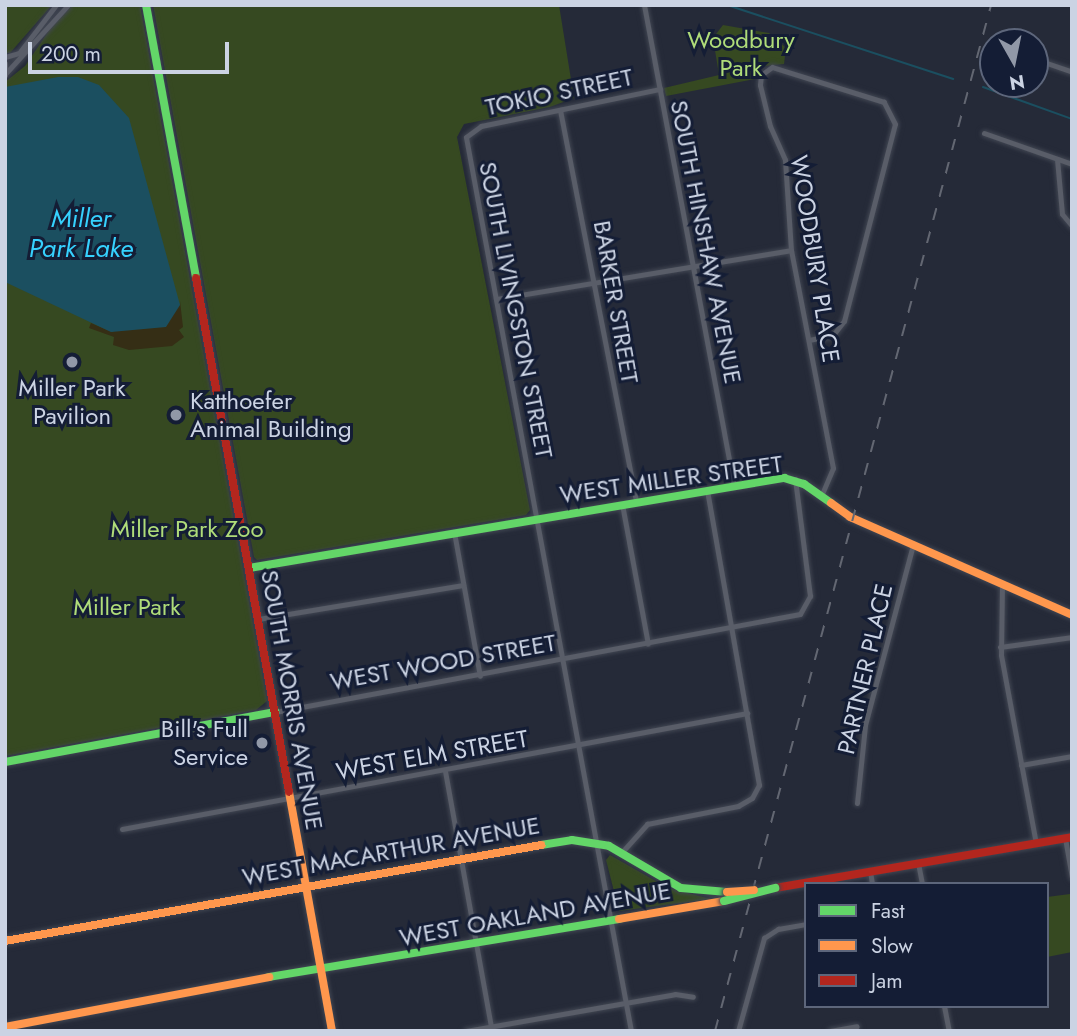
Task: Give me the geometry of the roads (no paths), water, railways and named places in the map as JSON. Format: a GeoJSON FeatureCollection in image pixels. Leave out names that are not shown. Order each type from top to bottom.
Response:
{"type":"FeatureCollection","features":[{"type":"Feature","properties":{"kind":"main road","name":"SOUTH MORRIS AVENUE"},"geometry":{"type":"LineString","coordinates":[[146,5],[332,1031]]}},
{"type":"Feature","properties":{"kind":"main road","name":"WEST MILLER STREET"},"geometry":{"type":"LineString","coordinates":[[249,568],[734,485],[795,480],[850,517],[1072,615]]}},
{"type":"Feature","properties":{"kind":"main road","name":"WEST WOOD STREET"},"geometry":{"type":"LineString","coordinates":[[5,762],[275,712]]}},
{"type":"Feature","properties":{"kind":"main road","name":"WEST OAKLAND AVENUE"},"geometry":{"type":"LineString","coordinates":[[809,882],[1068,837]]}},
{"type":"Feature","properties":{"kind":"main road","name":"WEST MACARTHUR AVENUE"},"geometry":{"type":"LineString","coordinates":[[5,941],[559,841],[598,843],[622,852],[681,888],[727,892],[775,888]]}},
{"type":"Feature","properties":{"kind":"main road","name":"WEST OAKLAND AVENUE"},"geometry":{"type":"LineString","coordinates":[[5,1027],[612,918],[724,901],[804,883]]}},
{"type":"Feature","properties":{"kind":"street"},"geometry":{"type":"LineString","coordinates":[[5,57],[19,52],[56,5]]}},
{"type":"Feature","properties":{"kind":"street"},"geometry":{"type":"LineString","coordinates":[[5,74],[68,5]]}},
{"type":"Feature","properties":{"kind":"street","name":"SOUTH HINSHAW AVENUE"},"geometry":{"type":"LineString","coordinates":[[644,5],[734,485]]}},
{"type":"Feature","properties":{"kind":"street"},"geometry":{"type":"LineString","coordinates":[[5,63],[5,74]]}},
{"type":"Feature","properties":{"kind":"street"},"geometry":{"type":"LineString","coordinates":[[1049,64],[1072,72]]}},
{"type":"Feature","properties":{"kind":"street","name":"WOODBURY PLACE"},"geometry":{"type":"LineString","coordinates":[[809,340],[833,335],[844,321],[895,124],[884,102],[780,68],[766,70],[760,85],[770,126],[785,160],[791,250],[833,468],[831,482],[821,496]]}},
{"type":"Feature","properties":{"kind":"street","name":"TOKIO STREET"},"geometry":{"type":"LineString","coordinates":[[467,133],[481,126],[560,110],[584,102],[660,89]]}},
{"type":"Feature","properties":{"kind":"street","name":"BARKER STREET"},"geometry":{"type":"LineString","coordinates":[[560,110],[636,502]]}},
{"type":"Feature","properties":{"kind":"street","name":"SOUTH LIVINGSTON STREET"},"geometry":{"type":"LineString","coordinates":[[467,133],[631,1031]]}},
{"type":"Feature","properties":{"kind":"street"},"geometry":{"type":"LineString","coordinates":[[984,133],[1072,164]]}},
{"type":"Feature","properties":{"kind":"street"},"geometry":{"type":"LineString","coordinates":[[1057,159],[1062,214],[1072,226]]}},
{"type":"Feature","properties":{"kind":"street"},"geometry":{"type":"LineString","coordinates":[[496,299],[791,250]]}},
{"type":"Feature","properties":{"kind":"street","name":"WEST WOOD STREET"},"geometry":{"type":"LineString","coordinates":[[275,712],[732,628],[804,611],[810,596],[795,480]]}},
{"type":"Feature","properties":{"kind":"street"},"geometry":{"type":"LineString","coordinates":[[622,852],[647,824],[738,806],[752,798],[759,781],[706,490]]}},
{"type":"Feature","properties":{"kind":"street"},"geometry":{"type":"LineString","coordinates":[[622,504],[648,644]]}},
{"type":"Feature","properties":{"kind":"street"},"geometry":{"type":"LineString","coordinates":[[454,532],[480,676]]}},
{"type":"Feature","properties":{"kind":"street","name":"PARTNER PLACE"},"geometry":{"type":"LineString","coordinates":[[857,803],[865,725],[913,545]]}},
{"type":"Feature","properties":{"kind":"street"},"geometry":{"type":"LineString","coordinates":[[1002,583],[1000,647],[1036,843]]}},
{"type":"Feature","properties":{"kind":"street"},"geometry":{"type":"LineString","coordinates":[[258,620],[463,585]]}},
{"type":"Feature","properties":{"kind":"street"},"geometry":{"type":"LineString","coordinates":[[1000,647],[1072,637]]}},
{"type":"Feature","properties":{"kind":"street","name":"WEST ELM STREET"},"geometry":{"type":"LineString","coordinates":[[122,829],[747,713]]}},
{"type":"Feature","properties":{"kind":"street"},"geometry":{"type":"LineString","coordinates":[[1021,765],[1072,756]]}},
{"type":"Feature","properties":{"kind":"street"},"geometry":{"type":"LineString","coordinates":[[445,771],[491,1029]]}},
{"type":"Feature","properties":{"kind":"street"},"geometry":{"type":"LineString","coordinates":[[1068,837],[1072,877]]}},
{"type":"Feature","properties":{"kind":"street"},"geometry":{"type":"LineString","coordinates":[[918,863],[922,882]]}},
{"type":"Feature","properties":{"kind":"street"},"geometry":{"type":"LineString","coordinates":[[870,871],[872,882]]}},
{"type":"Feature","properties":{"kind":"street"},"geometry":{"type":"LineString","coordinates":[[738,1031],[764,938],[778,929],[804,924]]}},
{"type":"Feature","properties":{"kind":"street"},"geometry":{"type":"LineString","coordinates":[[466,1031],[491,1029],[674,994],[693,997]]}},
{"type":"Feature","properties":{"kind":"street"},"geometry":{"type":"LineString","coordinates":[[944,1008],[949,1031]]}},
{"type":"Feature","properties":{"kind":"street"},"geometry":{"type":"LineString","coordinates":[[830,1031],[857,1026]]}},
{"type":"Feature","properties":{"kind":"water","name":"Miller Park Lake"},"geometry":{"type":"Polygon","coordinates":[[[58,77],[78,77],[99,85],[129,118],[180,305],[166,327],[111,332],[5,282],[5,87],[58,77]]]}},
{"type":"Feature","properties":{"kind":"waterway"},"geometry":{"type":"LineString","coordinates":[[727,5],[953,79]]}},
{"type":"Feature","properties":{"kind":"waterway"},"geometry":{"type":"LineString","coordinates":[[1014,98],[1072,119]]}},
{"type":"Feature","properties":{"kind":"railway"},"geometry":{"type":"LineString","coordinates":[[715,1031],[991,5]]}},
{"type":"Feature","properties":{"kind":"place","name":"Miller Park Pavilion"},"geometry":{"type":"Point","coordinates":[72,362]}},
{"type":"Feature","properties":{"kind":"place","name":"Katthoefer Animal Building"},"geometry":{"type":"Point","coordinates":[176,415]}},
{"type":"Feature","properties":{"kind":"place","name":"Bill's Full Service"},"geometry":{"type":"Point","coordinates":[262,743]}},
{"type":"Feature","properties":{"kind":"park label","name":"Woodbury Park"},"geometry":{"type":"Point","coordinates":[741,54]}},
{"type":"Feature","properties":{"kind":"park label","name":"Miller Park Zoo"},"geometry":{"type":"Point","coordinates":[187,529]}},
{"type":"Feature","properties":{"kind":"park label","name":"Miller Park"},"geometry":{"type":"Point","coordinates":[127,607]}}]}
